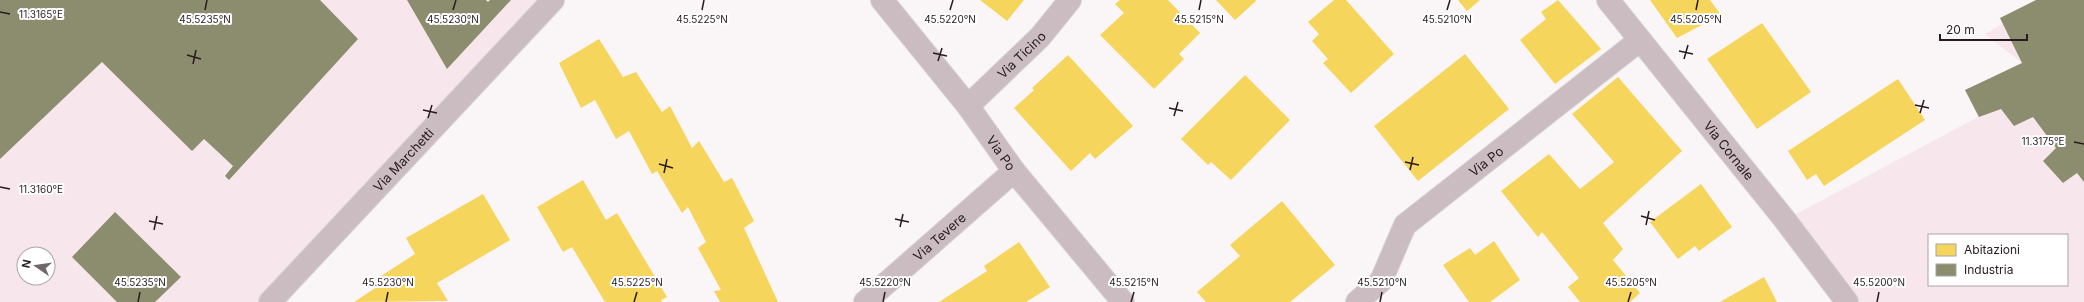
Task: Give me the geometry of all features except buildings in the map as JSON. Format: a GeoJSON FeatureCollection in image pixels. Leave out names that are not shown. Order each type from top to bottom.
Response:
{"type":"FeatureCollection","features":[{"type":"Feature","properties":{"kind":"street","name":"Via Marchetti"},"geometry":{"type":"LineString","coordinates":[[270,302],[553,0]]}},
{"type":"Feature","properties":{"kind":"street","name":"Via Po"},"geometry":{"type":"LineString","coordinates":[[882,0],[968,106],[1014,171],[1123,302]]}},
{"type":"Feature","properties":{"kind":"street","name":"Via Ticino"},"geometry":{"type":"LineString","coordinates":[[968,106],[1040,38],[1070,0]]}},
{"type":"Feature","properties":{"kind":"street","name":"Via Cornale"},"geometry":{"type":"LineString","coordinates":[[1608,0],[1784,220],[1847,302]]}},
{"type":"Feature","properties":{"kind":"street","name":"Via Po"},"geometry":{"type":"LineString","coordinates":[[1357,302],[1381,281],[1405,225],[1640,40]]}},
{"type":"Feature","properties":{"kind":"street","name":"Via Tevere"},"geometry":{"type":"LineString","coordinates":[[865,302],[1014,171]]}},
{"type":"Feature","properties":{"kind":"shaded area"},"geometry":{"type":"Polygon","coordinates":[[[0,0],[553,0],[270,302],[0,302],[0,0]]]}},
{"type":"Feature","properties":{"kind":"shaded area"},"geometry":{"type":"Polygon","coordinates":[[[2043,0],[2084,0],[2084,302],[1847,302],[1785,220],[1978,117],[1965,90],[2022,63],[1985,34],[2043,0]]]}}]}
